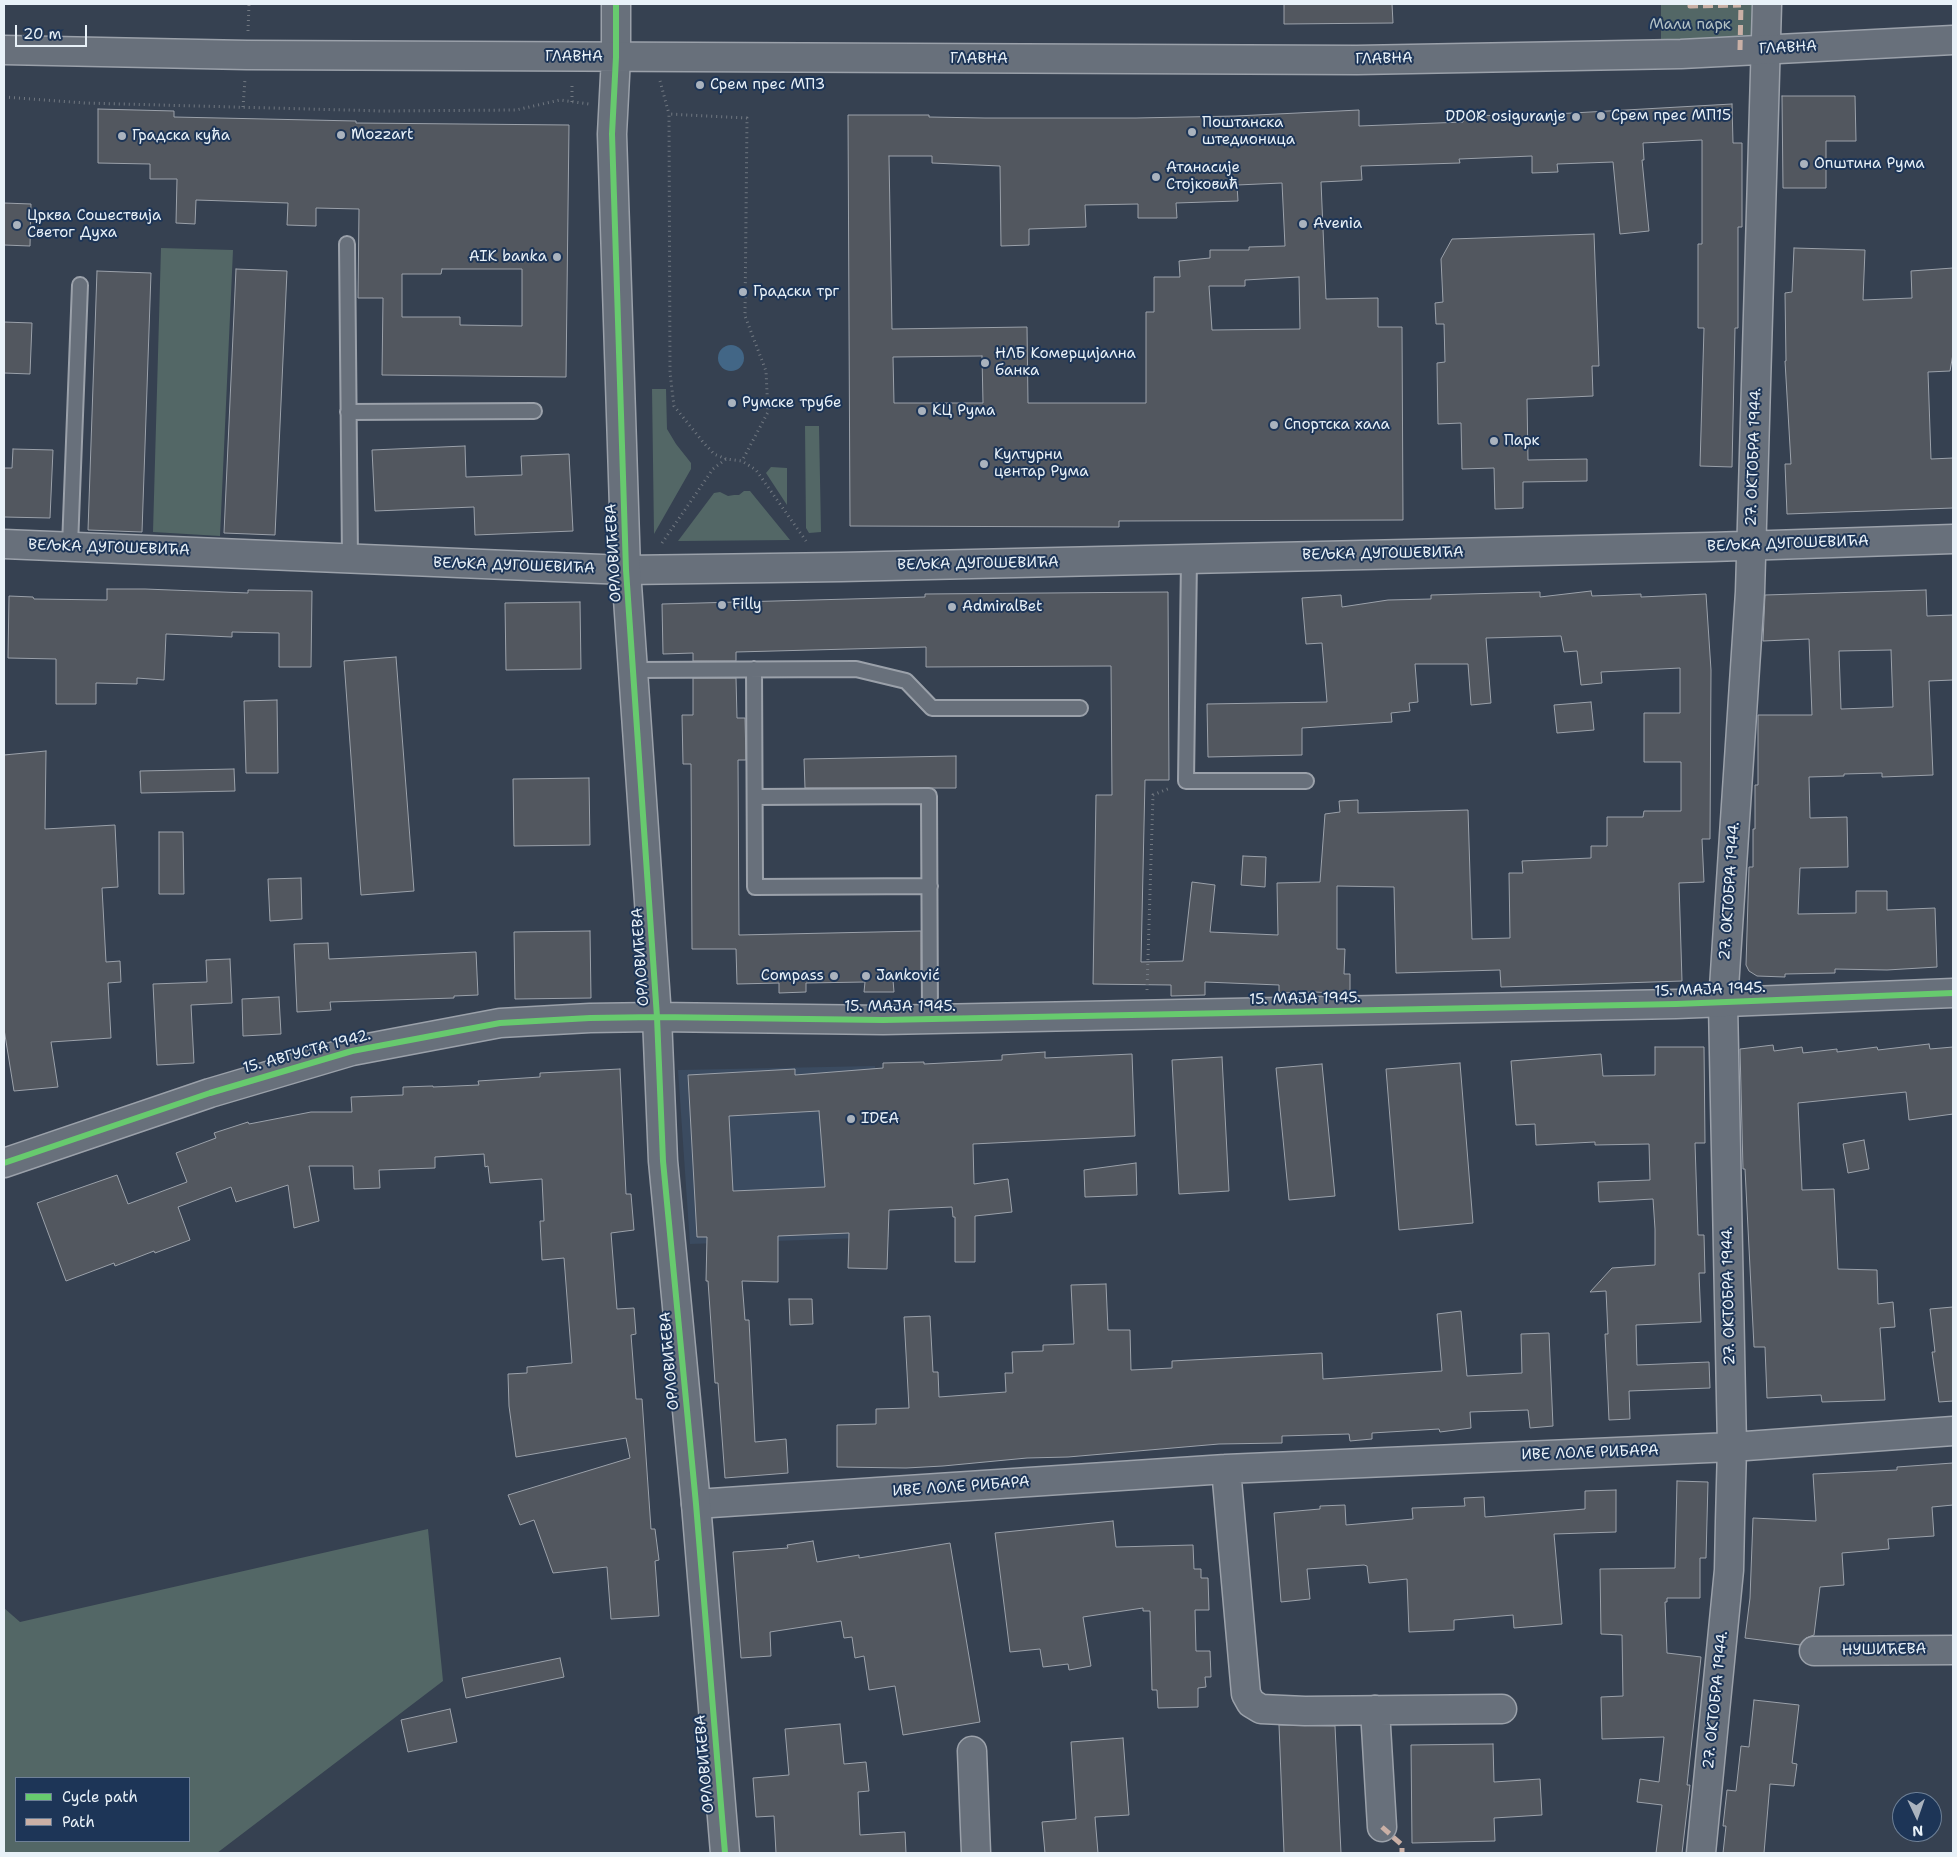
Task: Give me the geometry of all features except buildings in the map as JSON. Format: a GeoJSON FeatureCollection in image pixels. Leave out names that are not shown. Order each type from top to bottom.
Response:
{"type":"FeatureCollection","features":[{"type":"Feature","properties":{"kind":"street","name":"ОРЛОВИЋЕВА"},"geometry":{"type":"LineString","coordinates":[[616,4],[616,57],[612,134],[638,569],[633,670],[657,1017],[663,1161],[696,1504],[725,1853]]}},
{"type":"Feature","properties":{"kind":"street","name":"27. ОКТОБРА 1944."},"geometry":{"type":"LineString","coordinates":[[1701,1853],[1729,1570],[1732,1447],[1723,1003],[1750,592],[1767,4]]}},
{"type":"Feature","properties":{"kind":"street","name":"ГЛАВНА"},"geometry":{"type":"LineString","coordinates":[[4,50],[247,55],[1357,60],[1681,54],[1953,40]]}},
{"type":"Feature","properties":{"kind":"street","name":"ВЕЉКА ДУГОШЕВИЋА"},"geometry":{"type":"LineString","coordinates":[[4,544],[638,569],[822,567],[1752,546],[1953,538]]}},
{"type":"Feature","properties":{"kind":"street","name":"15. МАЈА 1945."},"geometry":{"type":"LineString","coordinates":[[657,1017],[930,1020],[1723,1003],[1953,993]]}},
{"type":"Feature","properties":{"kind":"street","name":"15. АВГУСТА 1942."},"geometry":{"type":"LineString","coordinates":[[4,1163],[210,1093],[352,1051],[500,1023],[590,1018],[657,1017]]}},
{"type":"Feature","properties":{"kind":"street","name":"ИВЕ ЛОЛЕ РИБАРА"},"geometry":{"type":"LineString","coordinates":[[696,1504],[1226,1469],[1732,1447],[1953,1430]]}},
{"type":"Feature","properties":{"kind":"street"},"geometry":{"type":"LineString","coordinates":[[1226,1469],[1246,1694],[1251,1703],[1261,1709],[1305,1711],[1502,1709]]}},
{"type":"Feature","properties":{"kind":"street","name":"НУШИЋЕВА"},"geometry":{"type":"LineString","coordinates":[[1814,1651],[1953,1650]]}},
{"type":"Feature","properties":{"kind":"street"},"geometry":{"type":"LineString","coordinates":[[1374,1710],[1382,1828]]}},
{"type":"Feature","properties":{"kind":"street"},"geometry":{"type":"LineString","coordinates":[[972,1751],[976,1853]]}},
{"type":"Feature","properties":{"kind":"lane"},"geometry":{"type":"LineString","coordinates":[[347,244],[350,559]]}},
{"type":"Feature","properties":{"kind":"lane"},"geometry":{"type":"LineString","coordinates":[[70,546],[80,285]]}},
{"type":"Feature","properties":{"kind":"lane"},"geometry":{"type":"LineString","coordinates":[[348,412],[534,410]]}},
{"type":"Feature","properties":{"kind":"lane"},"geometry":{"type":"LineString","coordinates":[[1189,559],[1186,781],[1306,781]]}},
{"type":"Feature","properties":{"kind":"lane"},"geometry":{"type":"LineString","coordinates":[[754,669],[755,887],[930,886]]}},
{"type":"Feature","properties":{"kind":"lane"},"geometry":{"type":"LineString","coordinates":[[633,670],[856,669],[906,681],[932,708],[1080,708]]}},
{"type":"Feature","properties":{"kind":"lane"},"geometry":{"type":"LineString","coordinates":[[755,797],[929,796],[930,1020]]}},
{"type":"Feature","properties":{"kind":"path"},"geometry":{"type":"LineString","coordinates":[[654,57],[669,114],[670,372],[674,406],[714,454],[726,459],[742,460],[756,470],[814,552],[822,567]]}},
{"type":"Feature","properties":{"kind":"path"},"geometry":{"type":"LineString","coordinates":[[4,97],[84,103],[383,111],[516,110],[560,100],[590,104],[613,118]]}},
{"type":"Feature","properties":{"kind":"path"},"geometry":{"type":"LineString","coordinates":[[669,114],[747,118],[745,316],[766,371],[768,412],[742,460]]}},
{"type":"Feature","properties":{"kind":"path"},"geometry":{"type":"LineString","coordinates":[[638,569],[655,553],[713,469],[726,459]]}},
{"type":"Feature","properties":{"kind":"path"},"geometry":{"type":"LineString","coordinates":[[1146,1015],[1153,795],[1186,781]]}},
{"type":"Feature","properties":{"kind":"shaded area"},"geometry":{"type":"Polygon","coordinates":[[[731,345],[740,349],[744,358],[740,367],[731,371],[722,367],[718,358],[722,349],[731,345]]]}},
{"type":"Feature","properties":{"kind":"shaded area"},"geometry":{"type":"Polygon","coordinates":[[[875,1066],[889,1237],[690,1244],[678,1070],[875,1066]]]}},
{"type":"Feature","properties":{"kind":"green space","name":"Мали парк"},"geometry":{"type":"Polygon","coordinates":[[[1661,4],[1760,4],[1760,43],[1661,47],[1661,4]]]}},
{"type":"Feature","properties":{"kind":"green space"},"geometry":{"type":"Polygon","coordinates":[[[161,248],[233,250],[220,536],[153,532],[161,248]]]}},
{"type":"Feature","properties":{"kind":"green space"},"geometry":{"type":"Polygon","coordinates":[[[652,389],[666,389],[667,429],[691,463],[691,469],[654,534],[652,389]]]}},
{"type":"Feature","properties":{"kind":"green space"},"geometry":{"type":"Polygon","coordinates":[[[805,426],[819,426],[821,532],[809,533],[806,528],[805,426]]]}},
{"type":"Feature","properties":{"kind":"green space"},"geometry":{"type":"Polygon","coordinates":[[[771,467],[787,468],[787,505],[766,473],[771,467]]]}},
{"type":"Feature","properties":{"kind":"green space"},"geometry":{"type":"Polygon","coordinates":[[[744,491],[750,491],[790,540],[678,541],[714,493],[720,492],[728,496],[739,495],[744,491]]]}},
{"type":"Feature","properties":{"kind":"green space"},"geometry":{"type":"Polygon","coordinates":[[[428,1529],[443,1681],[217,1853],[4,1853],[4,1608],[20,1622],[428,1529]]]}},
{"type":"Feature","properties":{"kind":"marked path"},"geometry":{"type":"LineString","coordinates":[[1690,4],[1690,6],[1741,5]]}},
{"type":"Feature","properties":{"kind":"marked path"},"geometry":{"type":"LineString","coordinates":[[1740,50],[1741,4]]}},
{"type":"Feature","properties":{"kind":"marked path"},"geometry":{"type":"LineString","coordinates":[[1382,1827],[1402,1845],[1402,1853]]}},
{"type":"Feature","properties":{"kind":"cycle path"},"geometry":{"type":"LineString","coordinates":[[616,4],[616,57],[612,134],[626,570],[657,1017],[663,1161],[696,1504],[725,1853]]}},
{"type":"Feature","properties":{"kind":"cycle path"},"geometry":{"type":"LineString","coordinates":[[4,1163],[210,1093],[352,1051],[500,1023],[590,1018],[883,1020],[1676,1004],[1953,993]]}},
{"type":"Feature","properties":{"kind":"place","name":"Срем прес МП3"},"geometry":{"type":"Point","coordinates":[700,85]}},
{"type":"Feature","properties":{"kind":"place","name":"Срем прес МП15"},"geometry":{"type":"Point","coordinates":[1601,116]}},
{"type":"Feature","properties":{"kind":"place","name":"DDOR osiguranje"},"geometry":{"type":"Point","coordinates":[1576,117]}},
{"type":"Feature","properties":{"kind":"place","name":"Поштанска штедионица"},"geometry":{"type":"Point","coordinates":[1192,132]}},
{"type":"Feature","properties":{"kind":"place","name":"Mozzart"},"geometry":{"type":"Point","coordinates":[341,135]}},
{"type":"Feature","properties":{"kind":"place","name":"Градска кућа"},"geometry":{"type":"Point","coordinates":[122,136]}},
{"type":"Feature","properties":{"kind":"place","name":"Општина Рума"},"geometry":{"type":"Point","coordinates":[1804,164]}},
{"type":"Feature","properties":{"kind":"place","name":"Атанасије Стојковић"},"geometry":{"type":"Point","coordinates":[1156,177]}},
{"type":"Feature","properties":{"kind":"place","name":"Avenia"},"geometry":{"type":"Point","coordinates":[1303,224]}},
{"type":"Feature","properties":{"kind":"place","name":"Црква Сошествија Светог Духа"},"geometry":{"type":"Point","coordinates":[17,225]}},
{"type":"Feature","properties":{"kind":"place","name":"AIK banka"},"geometry":{"type":"Point","coordinates":[557,257]}},
{"type":"Feature","properties":{"kind":"place","name":"Градски трг"},"geometry":{"type":"Point","coordinates":[743,292]}},
{"type":"Feature","properties":{"kind":"place","name":"НЛБ Комерцијална банка"},"geometry":{"type":"Point","coordinates":[985,363]}},
{"type":"Feature","properties":{"kind":"place","name":"Румске трубе"},"geometry":{"type":"Point","coordinates":[732,403]}},
{"type":"Feature","properties":{"kind":"place","name":"КЦ Рума"},"geometry":{"type":"Point","coordinates":[922,411]}},
{"type":"Feature","properties":{"kind":"place","name":"Спортска хала"},"geometry":{"type":"Point","coordinates":[1274,425]}},
{"type":"Feature","properties":{"kind":"place","name":"Парк"},"geometry":{"type":"Point","coordinates":[1494,441]}},
{"type":"Feature","properties":{"kind":"place","name":"Културни центар Рума"},"geometry":{"type":"Point","coordinates":[984,464]}},
{"type":"Feature","properties":{"kind":"place","name":"Filly"},"geometry":{"type":"Point","coordinates":[722,605]}},
{"type":"Feature","properties":{"kind":"place","name":"AdmiralBet"},"geometry":{"type":"Point","coordinates":[952,607]}},
{"type":"Feature","properties":{"kind":"place","name":"Compass"},"geometry":{"type":"Point","coordinates":[834,976]}},
{"type":"Feature","properties":{"kind":"place","name":"Janković"},"geometry":{"type":"Point","coordinates":[866,976]}},
{"type":"Feature","properties":{"kind":"place","name":"IDEA"},"geometry":{"type":"Point","coordinates":[851,1119]}}]}
